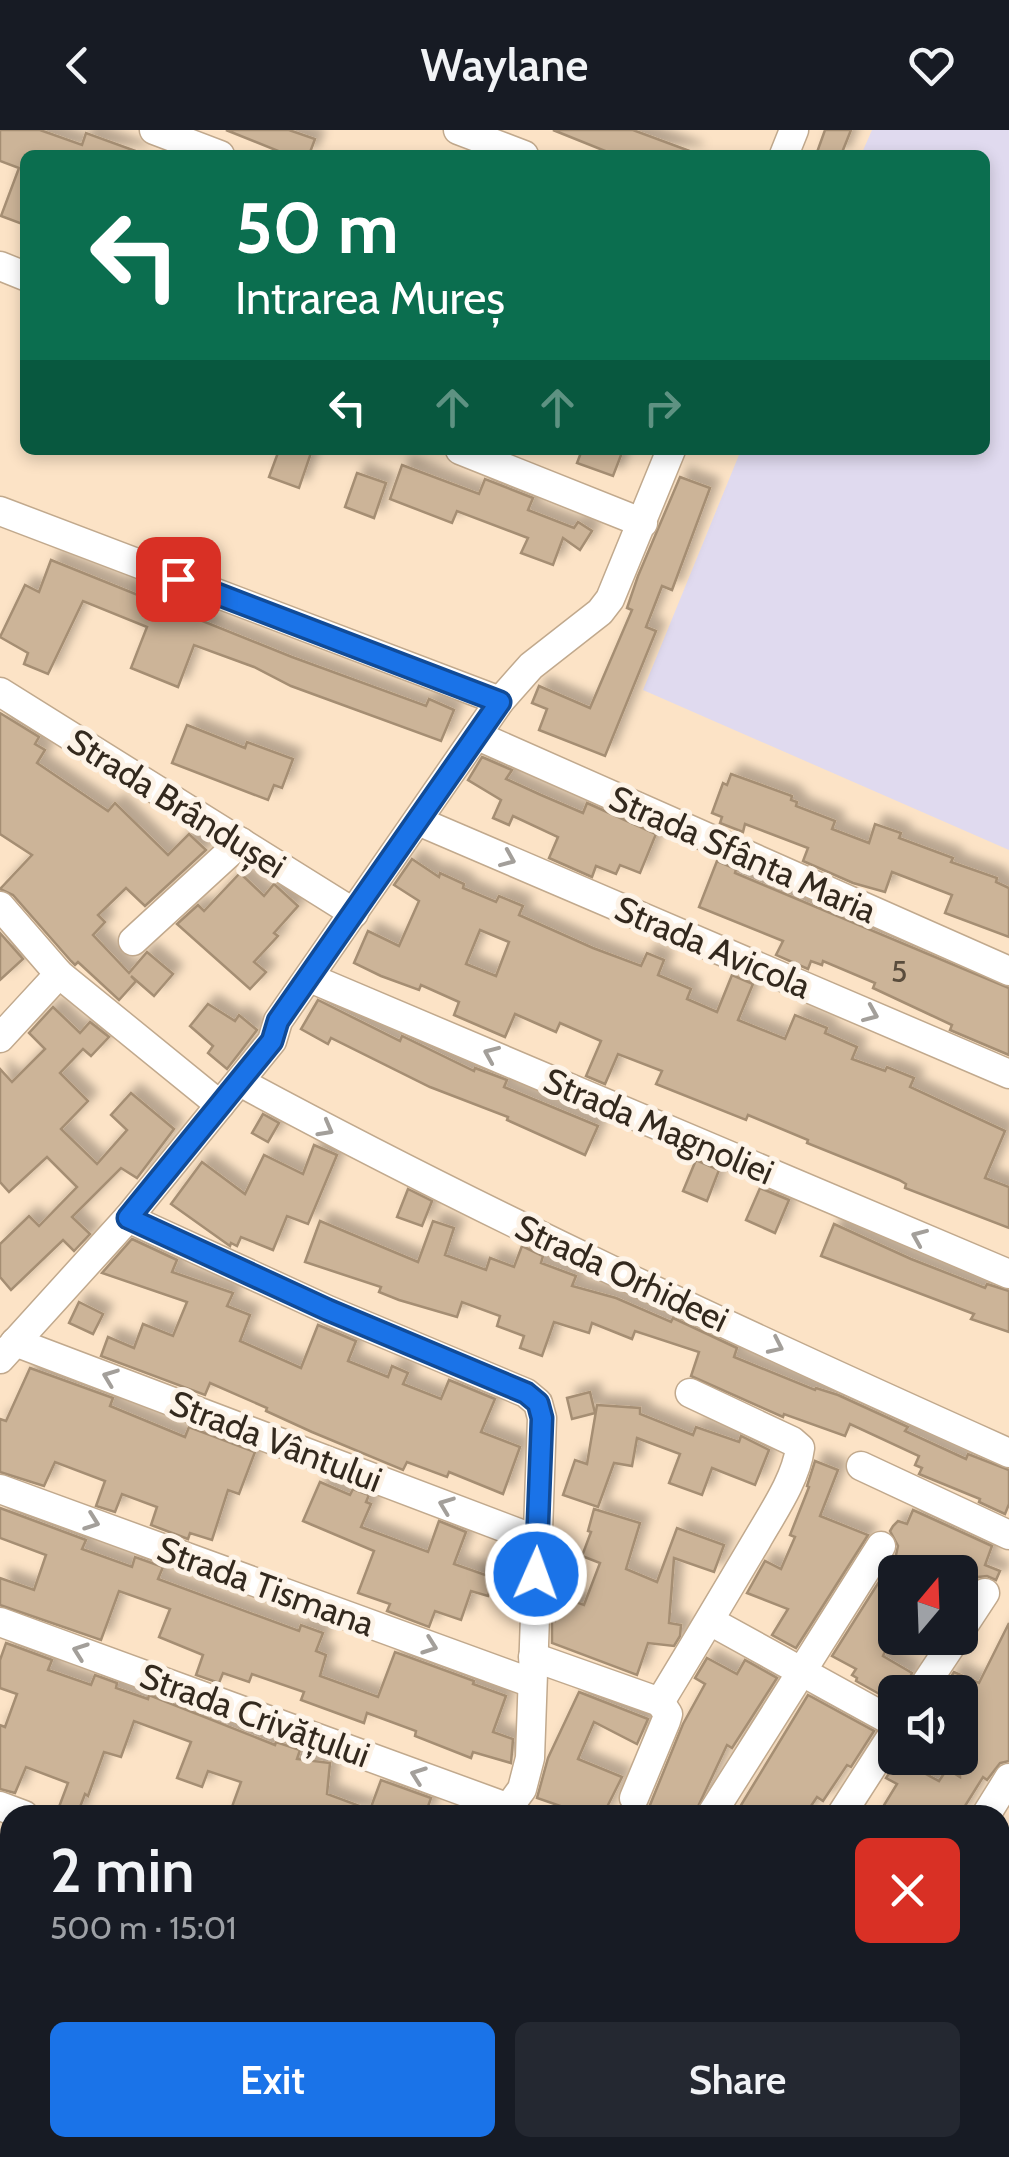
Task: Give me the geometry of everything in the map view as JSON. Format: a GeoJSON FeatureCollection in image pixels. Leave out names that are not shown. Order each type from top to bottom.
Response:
{"type":"FeatureCollection","features":[{"type":"Feature","properties":{"kind":"street"},"geometry":{"type":"LineString","coordinates":[[154,130],[207,150]]}},
{"type":"Feature","properties":{"kind":"street"},"geometry":{"type":"LineString","coordinates":[[458,130],[511,150]]}},
{"type":"Feature","properties":{"kind":"street"},"geometry":{"type":"LineString","coordinates":[[473,455],[643,523]]}},
{"type":"Feature","properties":{"kind":"street"},"geometry":{"type":"LineString","coordinates":[[7,1350],[128,1218],[272,1041],[278,1021],[500,702],[531,666],[610,600],[669,455]]}},
{"type":"Feature","properties":{"kind":"street"},"geometry":{"type":"LineString","coordinates":[[0,511],[500,702]]}},
{"type":"Feature","properties":{"kind":"street","name":"Strada Brândușei"},"geometry":{"type":"LineString","coordinates":[[0,692],[354,913]]}},
{"type":"Feature","properties":{"kind":"street","name":"Strada Sfânta Maria"},"geometry":{"type":"LineString","coordinates":[[478,736],[1009,972]]}},
{"type":"Feature","properties":{"kind":"street","name":"Strada Avicola"},"geometry":{"type":"LineString","coordinates":[[418,821],[1009,1074]]}},
{"type":"Feature","properties":{"kind":"street"},"geometry":{"type":"LineString","coordinates":[[133,941],[241,842]]}},
{"type":"Feature","properties":{"kind":"street"},"geometry":{"type":"LineString","coordinates":[[0,906],[58,974],[220,1105]]}},
{"type":"Feature","properties":{"kind":"street"},"geometry":{"type":"LineString","coordinates":[[0,1038],[58,974]]}},
{"type":"Feature","properties":{"kind":"street","name":"Strada Magnoliei"},"geometry":{"type":"LineString","coordinates":[[310,978],[1009,1274]]}},
{"type":"Feature","properties":{"kind":"street","name":"Strada Orhideei"},"geometry":{"type":"LineString","coordinates":[[240,1082],[348,1141],[547,1239],[1009,1453]]}},
{"type":"Feature","properties":{"kind":"street"},"geometry":{"type":"LineString","coordinates":[[128,1218],[328,1310],[526,1393],[538,1403],[542,1418],[528,1769],[522,1789],[511,1805]]}},
{"type":"Feature","properties":{"kind":"street","name":"Strada Vântului"},"geometry":{"type":"LineString","coordinates":[[7,1350],[537,1540]]}},
{"type":"Feature","properties":{"kind":"street"},"geometry":{"type":"LineString","coordinates":[[634,1798],[666,1722],[668,1714],[660,1702],[772,1513],[798,1461],[800,1448],[690,1393]]}},
{"type":"Feature","properties":{"kind":"street"},"geometry":{"type":"LineString","coordinates":[[861,1466],[1009,1535]]}},
{"type":"Feature","properties":{"kind":"street","name":"Strada Tismana"},"geometry":{"type":"LineString","coordinates":[[0,1488],[533,1670],[660,1702]]}},
{"type":"Feature","properties":{"kind":"street"},"geometry":{"type":"LineString","coordinates":[[717,1805],[882,1546]]}},
{"type":"Feature","properties":{"kind":"street"},"geometry":{"type":"LineString","coordinates":[[978,1602],[984,1593]]}},
{"type":"Feature","properties":{"kind":"street","name":"Strada Crivățului"},"geometry":{"type":"LineString","coordinates":[[0,1622],[487,1805]]}},
{"type":"Feature","properties":{"kind":"street"},"geometry":{"type":"LineString","coordinates":[[710,1622],[878,1714]]}},
{"type":"Feature","properties":{"kind":"street"},"geometry":{"type":"LineString","coordinates":[[847,1805],[878,1757]]}},
{"type":"Feature","properties":{"kind":"street"},"geometry":{"type":"LineString","coordinates":[[992,1805],[1009,1778]]}},
{"type":"Feature","properties":{"kind":"shaded area"},"geometry":{"type":"Polygon","coordinates":[[[872,130],[1009,130],[1009,850],[643,690],[739,455],[990,455],[990,150],[863,150],[872,130]]]}},
{"type":"Feature","properties":{"kind":"building"},"geometry":{"type":"Polygon","coordinates":[[[0,130],[40,130],[82,145],[86,133],[133,150],[20,150],[20,223],[1,216],[19,168],[0,161],[0,130]]]}},
{"type":"Feature","properties":{"kind":"building"},"geometry":{"type":"Polygon","coordinates":[[[226,130],[289,130],[315,139],[311,150],[276,150],[226,130]]]}},
{"type":"Feature","properties":{"kind":"building"},"geometry":{"type":"Polygon","coordinates":[[[553,130],[633,130],[687,150],[603,150],[553,130]]]}},
{"type":"Feature","properties":{"kind":"building"},"geometry":{"type":"Polygon","coordinates":[[[825,130],[851,130],[843,150],[818,150],[825,130]]]}},
{"type":"Feature","properties":{"kind":"building"},"geometry":{"type":"Polygon","coordinates":[[[277,455],[310,455],[299,488],[269,477],[277,455]]]}},
{"type":"Feature","properties":{"kind":"building"},"geometry":{"type":"Polygon","coordinates":[[[580,455],[621,455],[613,476],[577,463],[580,455]]]}},
{"type":"Feature","properties":{"kind":"building"},"geometry":{"type":"Polygon","coordinates":[[[402,465],[479,494],[485,479],[533,498],[528,510],[574,528],[578,522],[592,531],[580,550],[563,538],[553,565],[521,553],[528,538],[457,511],[452,523],[390,499],[402,465]]]}},
{"type":"Feature","properties":{"kind":"building"},"geometry":{"type":"Polygon","coordinates":[[[357,473],[386,483],[374,518],[345,507],[357,473]]]}},
{"type":"Feature","properties":{"kind":"building"},"geometry":{"type":"Polygon","coordinates":[[[680,477],[710,488],[672,590],[662,586],[646,627],[656,631],[605,756],[539,730],[547,709],[532,703],[539,686],[590,708],[632,610],[627,608],[638,576],[680,477]]]}},
{"type":"Feature","properties":{"kind":"building"},"geometry":{"type":"Polygon","coordinates":[[[51,560],[292,657],[426,706],[429,699],[454,710],[441,741],[291,686],[254,667],[194,645],[178,687],[131,668],[147,627],[83,601],[48,674],[24,664],[28,653],[0,637],[25,585],[39,592],[51,560]]]}},
{"type":"Feature","properties":{"kind":"building"},"geometry":{"type":"Polygon","coordinates":[[[0,713],[39,737],[35,744],[45,750],[37,763],[108,811],[115,803],[168,855],[189,834],[206,850],[145,906],[126,888],[98,915],[105,922],[93,935],[129,973],[147,952],[173,974],[154,996],[131,976],[136,981],[119,1000],[78,962],[75,965],[13,895],[0,889],[32,855],[0,834],[0,713]]]}},
{"type":"Feature","properties":{"kind":"building"},"geometry":{"type":"Polygon","coordinates":[[[187,725],[245,748],[247,742],[293,759],[282,788],[274,785],[268,800],[172,763],[187,725]]]}},
{"type":"Feature","properties":{"kind":"building"},"geometry":{"type":"Polygon","coordinates":[[[482,757],[512,770],[506,779],[541,795],[583,813],[587,803],[656,834],[640,873],[620,865],[616,874],[596,866],[592,877],[549,858],[558,837],[513,816],[509,825],[493,818],[501,800],[468,780],[482,757]]]}},
{"type":"Feature","properties":{"kind":"building"},"geometry":{"type":"Polygon","coordinates":[[[731,774],[792,796],[796,806],[835,821],[832,829],[869,843],[875,824],[901,833],[899,838],[953,858],[951,862],[997,878],[996,882],[1009,888],[1009,937],[945,913],[952,895],[892,872],[885,892],[853,883],[803,861],[808,848],[745,824],[743,832],[720,823],[722,817],[712,813],[723,783],[727,785],[731,774]]]}},
{"type":"Feature","properties":{"kind":"building"},"geometry":{"type":"Polygon","coordinates":[[[412,859],[439,877],[440,873],[496,902],[499,896],[523,906],[519,915],[593,948],[641,966],[647,953],[664,960],[658,975],[691,989],[687,999],[717,1012],[732,975],[753,984],[738,1020],[785,1039],[795,1015],[827,1028],[825,1033],[857,1047],[852,1059],[914,1078],[910,1087],[1005,1131],[985,1178],[1009,1187],[1009,1228],[905,1188],[906,1184],[899,1180],[748,1115],[746,1120],[656,1084],[662,1071],[618,1054],[605,1084],[586,1076],[601,1041],[560,1023],[556,1032],[515,1014],[505,1037],[454,1015],[459,1002],[354,963],[368,931],[399,946],[419,901],[394,885],[412,859]],[[480,930],[466,964],[496,976],[509,942],[480,930]]]}},
{"type":"Feature","properties":{"kind":"building"},"geometry":{"type":"Polygon","coordinates":[[[717,861],[736,869],[735,873],[1009,988],[1009,1055],[950,1030],[952,1025],[873,988],[875,983],[823,961],[822,965],[811,961],[808,969],[776,955],[783,941],[699,907],[717,861]]]}},
{"type":"Feature","properties":{"kind":"building"},"geometry":{"type":"Polygon","coordinates":[[[240,873],[264,896],[274,884],[298,906],[254,962],[266,972],[250,989],[177,924],[198,905],[204,911],[240,873]]]}},
{"type":"Feature","properties":{"kind":"building"},"geometry":{"type":"Polygon","coordinates":[[[0,933],[23,959],[0,980],[0,933]]]}},
{"type":"Feature","properties":{"kind":"building"},"geometry":{"type":"Polygon","coordinates":[[[318,1000],[400,1041],[402,1036],[474,1071],[475,1068],[507,1080],[504,1087],[598,1126],[585,1155],[507,1120],[508,1117],[430,1087],[331,1038],[328,1044],[301,1029],[318,1000]]]}},
{"type":"Feature","properties":{"kind":"building"},"geometry":{"type":"Polygon","coordinates":[[[208,1004],[235,1021],[239,1015],[257,1030],[227,1069],[208,1053],[213,1046],[190,1026],[208,1004]]]}},
{"type":"Feature","properties":{"kind":"building"},"geometry":{"type":"Polygon","coordinates":[[[53,1007],[80,1033],[90,1022],[109,1037],[91,1056],[83,1049],[60,1073],[88,1101],[61,1129],[97,1164],[127,1130],[111,1115],[131,1093],[174,1129],[137,1178],[121,1168],[72,1217],[90,1234],[74,1251],[63,1240],[11,1290],[0,1277],[0,1244],[29,1216],[39,1226],[77,1187],[47,1157],[9,1192],[0,1182],[0,1069],[12,1082],[45,1049],[29,1033],[53,1007]]]}},
{"type":"Feature","properties":{"kind":"building"},"geometry":{"type":"Polygon","coordinates":[[[263,1114],[279,1123],[268,1142],[252,1133],[263,1114]]]}},
{"type":"Feature","properties":{"kind":"building"},"geometry":{"type":"Polygon","coordinates":[[[314,1145],[337,1155],[308,1224],[287,1216],[273,1250],[241,1237],[237,1246],[230,1246],[171,1204],[202,1162],[245,1194],[264,1155],[303,1174],[314,1145]]]}},
{"type":"Feature","properties":{"kind":"building"},"geometry":{"type":"Polygon","coordinates":[[[696,1160],[719,1170],[707,1201],[683,1191],[696,1160]]]}},
{"type":"Feature","properties":{"kind":"building"},"geometry":{"type":"Polygon","coordinates":[[[760,1188],[789,1200],[775,1233],[746,1220],[760,1188]]]}},
{"type":"Feature","properties":{"kind":"building"},"geometry":{"type":"Polygon","coordinates":[[[408,1189],[432,1201],[422,1226],[397,1217],[408,1189]]]}},
{"type":"Feature","properties":{"kind":"building"},"geometry":{"type":"Polygon","coordinates":[[[320,1221],[418,1262],[433,1221],[454,1228],[445,1255],[486,1270],[490,1258],[514,1267],[522,1246],[543,1256],[541,1263],[576,1276],[572,1286],[616,1298],[671,1322],[673,1318],[737,1348],[734,1357],[815,1390],[838,1395],[966,1459],[968,1454],[1009,1470],[1009,1504],[1005,1514],[979,1502],[980,1499],[919,1474],[922,1468],[915,1465],[919,1456],[850,1424],[845,1436],[784,1414],[783,1417],[691,1376],[699,1352],[635,1331],[632,1339],[592,1323],[589,1333],[554,1322],[542,1356],[520,1348],[524,1336],[497,1326],[500,1316],[462,1302],[457,1317],[399,1300],[379,1292],[381,1287],[305,1262],[320,1221]]]}},
{"type":"Feature","properties":{"kind":"building"},"geometry":{"type":"Polygon","coordinates":[[[834,1224],[985,1288],[987,1284],[1009,1291],[1009,1332],[971,1319],[974,1314],[821,1256],[834,1224]]]}},
{"type":"Feature","properties":{"kind":"building"},"geometry":{"type":"Polygon","coordinates":[[[132,1239],[177,1260],[172,1272],[233,1293],[227,1306],[250,1315],[240,1341],[301,1368],[318,1325],[356,1341],[348,1361],[388,1377],[392,1366],[408,1373],[403,1384],[441,1399],[449,1380],[495,1399],[481,1432],[520,1447],[503,1494],[449,1472],[447,1477],[407,1462],[403,1470],[210,1383],[205,1395],[101,1356],[108,1337],[134,1348],[143,1324],[173,1336],[187,1302],[102,1273],[132,1239]]]}},
{"type":"Feature","properties":{"kind":"building"},"geometry":{"type":"Polygon","coordinates":[[[79,1302],[103,1314],[93,1334],[69,1323],[79,1302]]]}},
{"type":"Feature","properties":{"kind":"building"},"geometry":{"type":"Polygon","coordinates":[[[30,1368],[113,1398],[110,1406],[185,1437],[189,1427],[255,1452],[239,1494],[228,1490],[212,1540],[190,1533],[188,1539],[151,1525],[157,1507],[122,1494],[115,1512],[96,1506],[105,1481],[55,1462],[44,1486],[0,1472],[0,1419],[6,1421],[30,1368]]]}},
{"type":"Feature","properties":{"kind":"building"},"geometry":{"type":"Polygon","coordinates":[[[590,1392],[595,1413],[572,1419],[567,1398],[590,1392]]]}},
{"type":"Feature","properties":{"kind":"building"},"geometry":{"type":"Polygon","coordinates":[[[597,1405],[640,1408],[640,1414],[693,1435],[696,1427],[739,1442],[741,1436],[769,1450],[755,1485],[712,1468],[702,1495],[669,1483],[680,1454],[637,1438],[632,1466],[614,1463],[598,1507],[563,1495],[575,1460],[587,1464],[597,1405]]]}},
{"type":"Feature","properties":{"kind":"building"},"geometry":{"type":"Polygon","coordinates":[[[815,1461],[838,1470],[820,1516],[868,1535],[796,1648],[772,1635],[788,1609],[747,1593],[765,1561],[781,1569],[795,1537],[790,1535],[815,1461]]]}},
{"type":"Feature","properties":{"kind":"building"},"geometry":{"type":"Polygon","coordinates":[[[320,1482],[350,1495],[353,1489],[369,1495],[366,1502],[371,1504],[361,1527],[428,1552],[439,1521],[466,1532],[454,1564],[494,1578],[488,1596],[471,1591],[461,1620],[435,1611],[429,1627],[387,1611],[390,1604],[358,1593],[374,1551],[303,1521],[320,1482]]]}},
{"type":"Feature","properties":{"kind":"building"},"geometry":{"type":"Polygon","coordinates":[[[0,1508],[86,1540],[82,1549],[132,1567],[135,1557],[163,1567],[158,1579],[299,1631],[301,1625],[323,1633],[316,1651],[326,1655],[320,1676],[378,1697],[395,1652],[506,1696],[493,1732],[513,1739],[511,1763],[473,1752],[471,1758],[367,1713],[364,1723],[301,1700],[304,1692],[252,1674],[249,1682],[223,1673],[219,1683],[196,1675],[203,1655],[159,1637],[170,1609],[119,1591],[101,1640],[0,1605],[0,1578],[34,1590],[46,1555],[0,1538],[0,1508]]]}},
{"type":"Feature","properties":{"kind":"building"},"geometry":{"type":"Polygon","coordinates":[[[594,1509],[640,1523],[626,1569],[657,1582],[677,1528],[724,1545],[714,1572],[674,1558],[669,1623],[681,1625],[680,1636],[674,1646],[648,1643],[637,1675],[552,1643],[552,1620],[555,1621],[564,1598],[584,1605],[600,1563],[582,1556],[594,1509]]]}},
{"type":"Feature","properties":{"kind":"building"},"geometry":{"type":"Polygon","coordinates":[[[913,1510],[992,1546],[985,1565],[1000,1571],[996,1580],[978,1577],[978,1555],[896,1555],[898,1546],[890,1531],[898,1521],[907,1524],[913,1510]]]}},
{"type":"Feature","properties":{"kind":"building"},"geometry":{"type":"Polygon","coordinates":[[[878,1583],[878,1655],[911,1675],[878,1675],[878,1693],[856,1681],[852,1675],[856,1669],[832,1656],[878,1583]]]}},
{"type":"Feature","properties":{"kind":"building"},"geometry":{"type":"Polygon","coordinates":[[[1009,1623],[1009,1761],[1000,1763],[987,1780],[983,1777],[966,1805],[884,1805],[897,1784],[886,1778],[888,1775],[928,1775],[939,1781],[943,1775],[978,1775],[978,1683],[1009,1623]]]}},
{"type":"Feature","properties":{"kind":"building"},"geometry":{"type":"Polygon","coordinates":[[[6,1643],[52,1660],[48,1670],[91,1685],[95,1675],[117,1683],[116,1688],[148,1699],[149,1695],[275,1745],[276,1742],[300,1750],[297,1759],[330,1763],[327,1794],[357,1805],[233,1805],[241,1782],[208,1771],[202,1787],[177,1778],[191,1742],[134,1721],[121,1757],[104,1752],[81,1805],[60,1805],[68,1783],[26,1767],[15,1793],[0,1789],[0,1725],[5,1727],[17,1694],[0,1688],[0,1660],[6,1643]]]}},
{"type":"Feature","properties":{"kind":"building"},"geometry":{"type":"Polygon","coordinates":[[[707,1658],[737,1674],[745,1660],[777,1678],[732,1748],[727,1745],[699,1805],[650,1805],[683,1724],[705,1684],[695,1678],[707,1658]]]}},
{"type":"Feature","properties":{"kind":"building"},"geometry":{"type":"Polygon","coordinates":[[[579,1692],[648,1719],[637,1744],[594,1722],[578,1759],[622,1777],[608,1805],[557,1805],[537,1798],[548,1758],[579,1692]]]}},
{"type":"Feature","properties":{"kind":"building"},"geometry":{"type":"Polygon","coordinates":[[[808,1695],[874,1731],[823,1801],[817,1797],[812,1805],[741,1805],[808,1695]]]}},
{"type":"Feature","properties":{"kind":"building"},"geometry":{"type":"Polygon","coordinates":[[[381,1780],[431,1798],[429,1805],[372,1805],[381,1780]]]}},
{"type":"Feature","properties":{"kind":"route"},"geometry":{"type":"LineString","coordinates":[[178,579],[500,702],[278,1021],[272,1041],[128,1218],[328,1310],[526,1393],[538,1403],[542,1418],[536,1574]]}}]}
